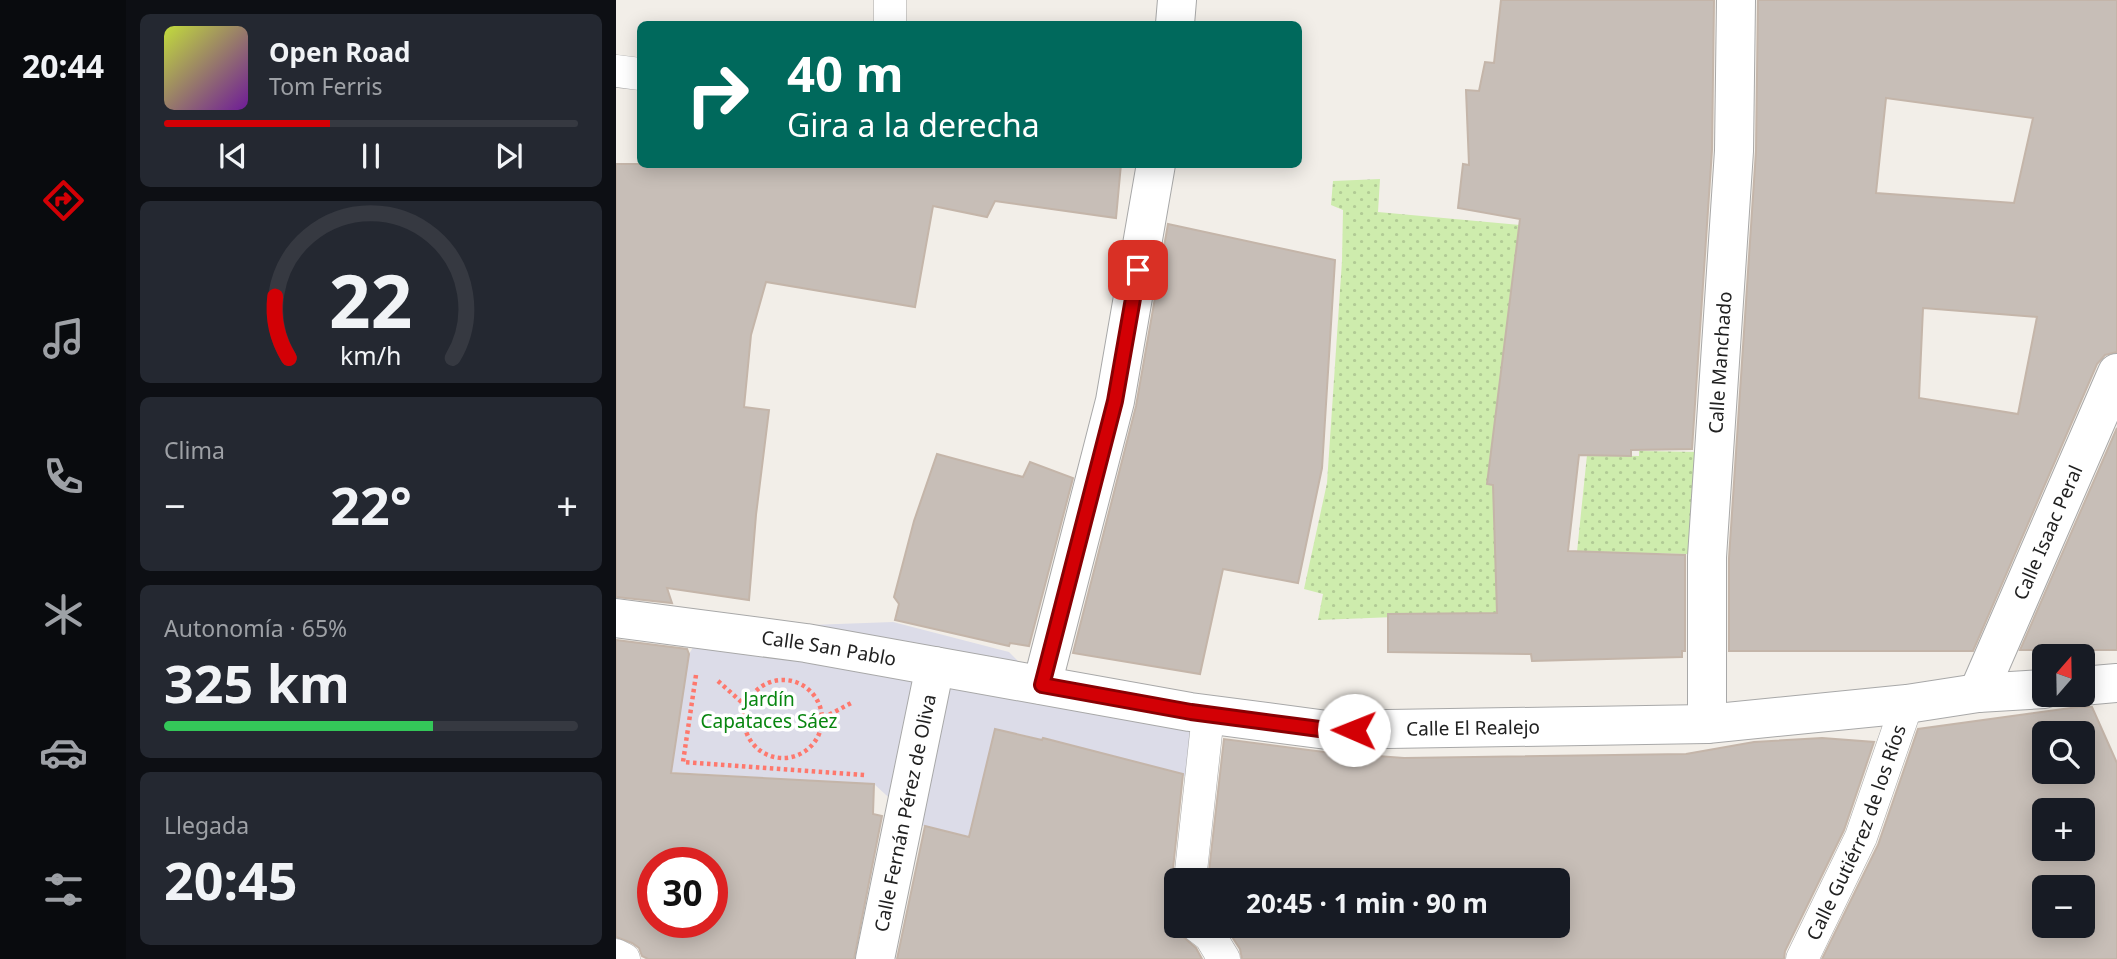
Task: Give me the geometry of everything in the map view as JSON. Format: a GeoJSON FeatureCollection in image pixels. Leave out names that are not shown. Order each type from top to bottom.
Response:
{"type":"FeatureCollection","features":[{"type":"Feature","properties":{"kind":"street"},"geometry":{"type":"LineString","coordinates":[[890,0],[890,21]]}},
{"type":"Feature","properties":{"kind":"street"},"geometry":{"type":"LineString","coordinates":[[1175,21],[1177,0]]}},
{"type":"Feature","properties":{"kind":"street","name":"Calle Manchado"},"geometry":{"type":"LineString","coordinates":[[1707,724],[1707,556],[1734,151],[1736,0]]}},
{"type":"Feature","properties":{"kind":"street"},"geometry":{"type":"LineString","coordinates":[[616,71],[637,74]]}},
{"type":"Feature","properties":{"kind":"street"},"geometry":{"type":"LineString","coordinates":[[1042,685],[1115,401],[1155,168]]}},
{"type":"Feature","properties":{"kind":"street","name":"Calle Isaac Peral"},"geometry":{"type":"LineString","coordinates":[[1978,693],[2117,373]]}},
{"type":"Feature","properties":{"kind":"street","name":"Calle San Pablo"},"geometry":{"type":"LineString","coordinates":[[616,618],[701,646],[806,643],[1042,685]]}},
{"type":"Feature","properties":{"kind":"street","name":"Calle Fernán Pérez de Oliva"},"geometry":{"type":"LineString","coordinates":[[875,959],[935,666]]}},
{"type":"Feature","properties":{"kind":"street","name":"Calle El Realejo"},"geometry":{"type":"LineString","coordinates":[[1042,685],[1208,715],[1327,730],[1707,724],[1907,704],[1978,693],[2032,690]]}},
{"type":"Feature","properties":{"kind":"street","name":"Calle Gutiérrez de los Ríos"},"geometry":{"type":"LineString","coordinates":[[1802,959],[1861,837],[1907,704]]}},
{"type":"Feature","properties":{"kind":"street"},"geometry":{"type":"LineString","coordinates":[[1191,868],[1208,715]]}},
{"type":"Feature","properties":{"kind":"street"},"geometry":{"type":"LineString","coordinates":[[1211,938],[1224,959]]}},
{"type":"Feature","properties":{"kind":"street"},"geometry":{"type":"LineString","coordinates":[[616,956],[624,959]]}},
{"type":"Feature","properties":{"kind":"path"},"geometry":{"type":"LineString","coordinates":[[701,646],[746,706]]}},
{"type":"Feature","properties":{"kind":"path"},"geometry":{"type":"LineString","coordinates":[[701,646],[683,762],[911,779]]}},
{"type":"Feature","properties":{"kind":"path"},"geometry":{"type":"LineString","coordinates":[[778,680],[790,680],[813,693],[820,704],[823,718],[815,743],[806,751],[780,758],[758,749],[746,730],[744,718],[746,706],[759,688],[778,680]]}},
{"type":"Feature","properties":{"kind":"path"},"geometry":{"type":"LineString","coordinates":[[780,758],[780,768]]}},
{"type":"Feature","properties":{"kind":"green space"},"geometry":{"type":"Polygon","coordinates":[[[1380,179],[1378,212],[1520,225],[1487,484],[1513,489],[1495,559],[1497,613],[1318,620],[1323,594],[1304,589],[1327,483],[1342,261],[1343,210],[1331,205],[1333,181],[1380,179]]]}},
{"type":"Feature","properties":{"kind":"green space"},"geometry":{"type":"Polygon","coordinates":[[[1639,451],[1699,452],[1689,554],[1577,552],[1587,455],[1639,456],[1639,451]]]}},
{"type":"Feature","properties":{"kind":"shaded area"},"geometry":{"type":"Polygon","coordinates":[[[893,622],[1009,652],[1042,685],[1208,715],[1193,778],[1115,756],[996,729],[969,836],[919,825],[874,784],[671,772],[689,654],[704,629],[893,622]]]}},
{"type":"Feature","properties":{"kind":"building"},"geometry":{"type":"Polygon","coordinates":[[[1501,0],[1714,0],[1712,150],[1692,449],[1631,450],[1631,456],[1579,455],[1568,551],[1685,555],[1685,651],[1682,651],[1682,657],[1532,661],[1531,654],[1388,652],[1388,614],[1497,613],[1493,485],[1487,484],[1520,219],[1458,208],[1463,164],[1469,165],[1466,90],[1479,91],[1485,62],[1494,63],[1501,0]]]}},
{"type":"Feature","properties":{"kind":"building"},"geometry":{"type":"Polygon","coordinates":[[[1758,0],[2117,0],[2117,352],[2105,355],[2097,364],[1973,651],[1729,651],[1729,558],[1756,151],[1758,0]],[[1886,98],[1876,193],[2014,203],[2033,118],[1886,98]],[[1923,308],[1919,398],[2018,414],[2037,317],[1923,308]]]}},
{"type":"Feature","properties":{"kind":"building"},"geometry":{"type":"Polygon","coordinates":[[[616,164],[637,164],[637,168],[1121,168],[1116,218],[995,201],[987,217],[933,206],[915,307],[766,282],[751,335],[744,407],[769,410],[749,600],[667,588],[672,603],[616,597],[616,164]]]}},
{"type":"Feature","properties":{"kind":"building"},"geometry":{"type":"Polygon","coordinates":[[[1168,224],[1335,260],[1322,468],[1298,583],[1223,569],[1200,674],[1073,653],[1136,406],[1168,224]]]}},
{"type":"Feature","properties":{"kind":"building"},"geometry":{"type":"Polygon","coordinates":[[[2117,428],[2117,650],[2095,650],[2095,644],[2032,644],[2032,650],[2020,650],[2117,428]]]}},
{"type":"Feature","properties":{"kind":"building"},"geometry":{"type":"Polygon","coordinates":[[[937,454],[1023,477],[1030,462],[1073,478],[1029,646],[1010,643],[1009,646],[895,620],[899,604],[894,597],[914,521],[937,454]]]}},
{"type":"Feature","properties":{"kind":"building"},"geometry":{"type":"Polygon","coordinates":[[[616,640],[687,649],[689,654],[671,773],[874,784],[873,814],[882,816],[854,959],[648,959],[642,956],[639,948],[616,937],[616,640]]]}},
{"type":"Feature","properties":{"kind":"building"},"geometry":{"type":"Polygon","coordinates":[[[2092,707],[2117,763],[2117,959],[1822,959],[1878,845],[1918,729],[2092,707]]]}},
{"type":"Feature","properties":{"kind":"building"},"geometry":{"type":"Polygon","coordinates":[[[995,729],[1042,740],[1043,738],[1183,774],[1173,868],[1164,868],[1164,938],[1185,938],[1196,948],[1202,959],[897,959],[925,826],[969,837],[995,729]]]}},
{"type":"Feature","properties":{"kind":"building"},"geometry":{"type":"Polygon","coordinates":[[[1822,738],[1874,742],[1844,830],[1785,951],[1784,959],[1242,959],[1240,949],[1233,938],[1570,938],[1570,868],[1209,868],[1224,739],[1324,752],[1404,758],[1686,754],[1754,742],[1822,738]]]}},
{"type":"Feature","properties":{"kind":"route"},"geometry":{"type":"LineString","coordinates":[[1138,270],[1115,401],[1042,685],[1191,712],[1327,730],[1354,730]]}},
{"type":"Feature","properties":{"kind":"park label","name":"Jardín Capataces Sáez"},"geometry":{"type":"Point","coordinates":[769,710]}}]}
